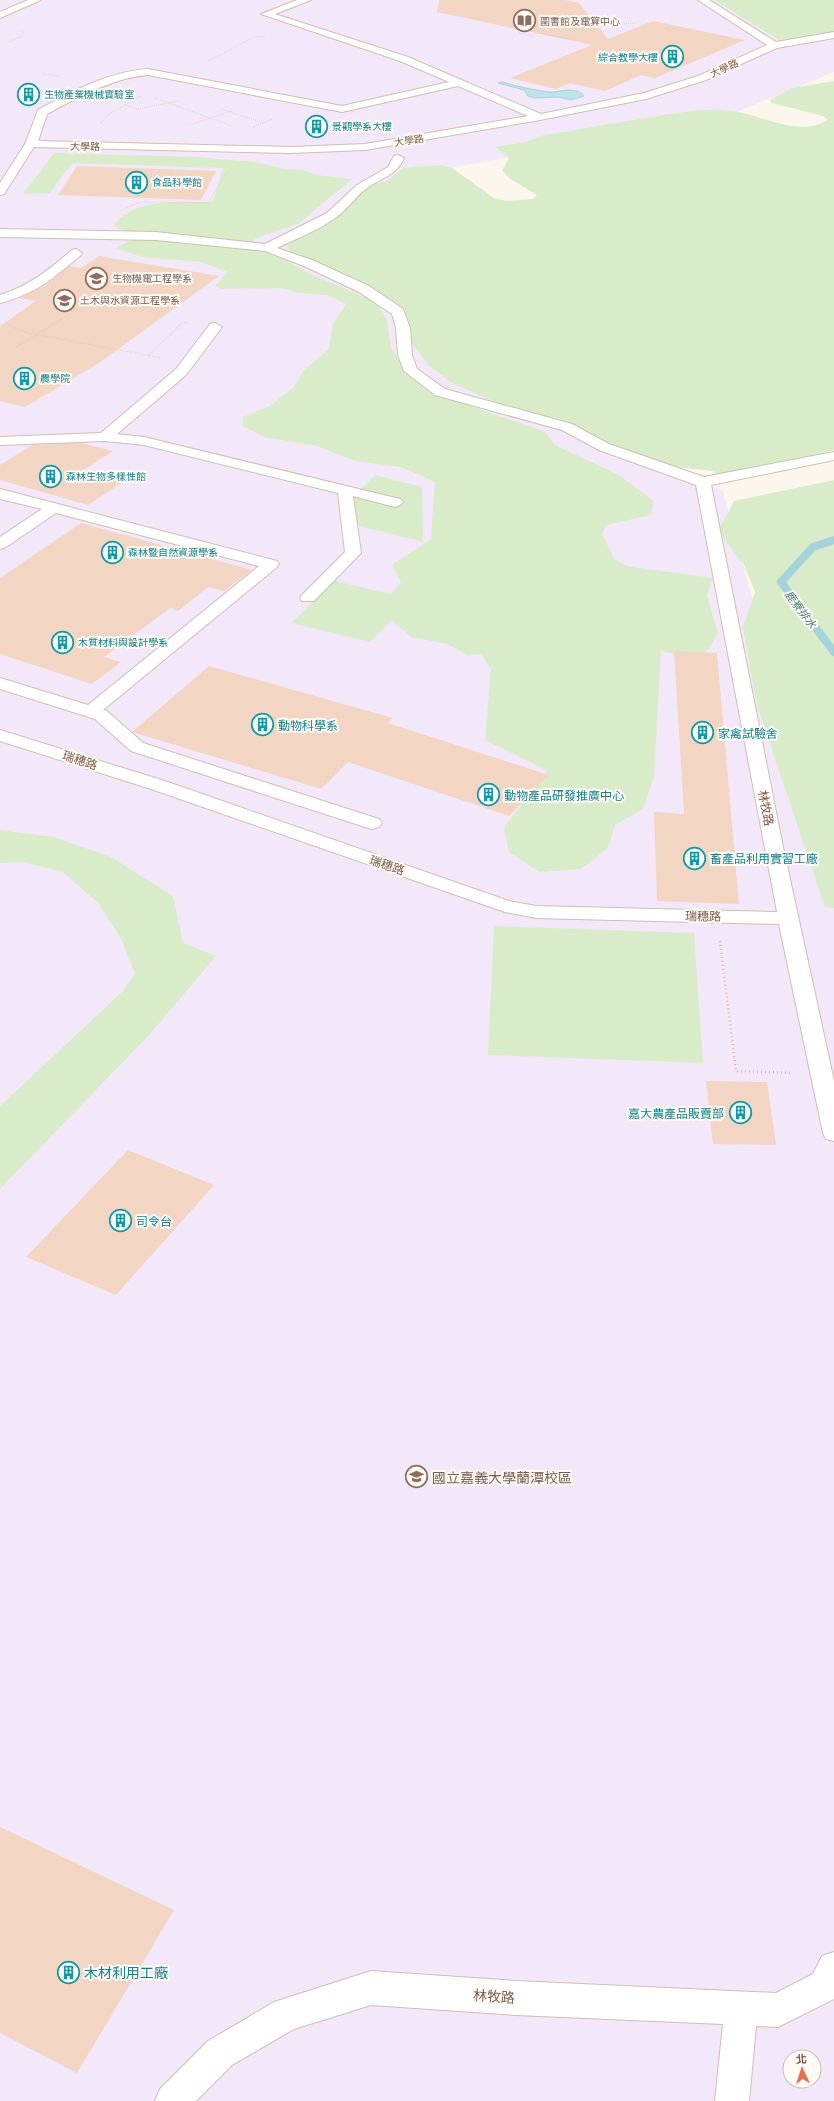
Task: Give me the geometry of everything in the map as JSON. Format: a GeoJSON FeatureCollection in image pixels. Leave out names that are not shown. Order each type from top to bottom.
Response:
{"type":"FeatureCollection","features":[{"type":"Feature","properties":{"kind":"street"},"geometry":{"type":"LineString","coordinates":[[0,15],[36,0]]}},
{"type":"Feature","properties":{"kind":"street"},"geometry":{"type":"LineString","coordinates":[[306,0],[266,14],[404,59],[540,117]]}},
{"type":"Feature","properties":{"kind":"street"},"geometry":{"type":"LineString","coordinates":[[703,0],[774,45]]}},
{"type":"Feature","properties":{"kind":"street","name":"大學路"},"geometry":{"type":"LineString","coordinates":[[30,144],[273,150],[365,147],[540,117],[646,96],[702,78],[774,45],[834,35]]}},
{"type":"Feature","properties":{"kind":"street"},"geometry":{"type":"LineString","coordinates":[[0,192],[4,178],[30,144],[42,112],[64,100],[129,73],[148,72],[342,109],[458,83]]}},
{"type":"Feature","properties":{"kind":"street"},"geometry":{"type":"LineString","coordinates":[[267,248],[307,230],[336,212],[361,186],[390,172],[396,166],[398,158]]}},
{"type":"Feature","properties":{"kind":"street"},"geometry":{"type":"LineString","coordinates":[[0,233],[156,236],[267,248],[308,263],[364,289],[398,312],[403,328],[405,355],[411,371],[440,392],[528,415],[567,427],[604,447],[703,482],[834,456]]}},
{"type":"Feature","properties":{"kind":"street"},"geometry":{"type":"LineString","coordinates":[[0,299],[24,290],[43,280],[76,253]]}},
{"type":"Feature","properties":{"kind":"street"},"geometry":{"type":"LineString","coordinates":[[104,437],[181,372],[215,326]]}},
{"type":"Feature","properties":{"kind":"street"},"geometry":{"type":"LineString","coordinates":[[0,441],[104,437],[144,441],[395,502]]}},
{"type":"Feature","properties":{"kind":"street","name":"林牧路"},"geometry":{"type":"LineString","coordinates":[[703,482],[788,918],[834,1133]]}},
{"type":"Feature","properties":{"kind":"street"},"geometry":{"type":"LineString","coordinates":[[308,597],[353,553],[345,490]]}},
{"type":"Feature","properties":{"kind":"street"},"geometry":{"type":"LineString","coordinates":[[0,494],[270,564],[90,712]]}},
{"type":"Feature","properties":{"kind":"street"},"geometry":{"type":"LineString","coordinates":[[0,544],[54,508]]}},
{"type":"Feature","properties":{"kind":"street"},"geometry":{"type":"LineString","coordinates":[[0,683],[100,715],[137,747],[372,823]]}},
{"type":"Feature","properties":{"kind":"street","name":"瑞穗路"},"geometry":{"type":"LineString","coordinates":[[0,735],[158,785],[505,906],[536,912],[788,918]]}},
{"type":"Feature","properties":{"kind":"street","name":"林牧路"},"geometry":{"type":"LineString","coordinates":[[172,2101],[220,2053],[286,2014],[371,1988],[516,1998],[778,2010],[825,1986],[834,1968]]}},
{"type":"Feature","properties":{"kind":"street"},"geometry":{"type":"LineString","coordinates":[[732,2101],[741,2008]]}},
{"type":"Feature","properties":{"kind":"path"},"geometry":{"type":"LineString","coordinates":[[616,24],[637,23]]}},
{"type":"Feature","properties":{"kind":"path"},"geometry":{"type":"LineString","coordinates":[[519,33],[531,36],[538,33],[570,39],[575,37]]}},
{"type":"Feature","properties":{"kind":"path"},"geometry":{"type":"LineString","coordinates":[[96,128],[109,114],[174,77]]}},
{"type":"Feature","properties":{"kind":"path"},"geometry":{"type":"LineString","coordinates":[[187,125],[269,95]]}},
{"type":"Feature","properties":{"kind":"path"},"geometry":{"type":"LineString","coordinates":[[155,98],[238,128]]}},
{"type":"Feature","properties":{"kind":"path"},"geometry":{"type":"LineString","coordinates":[[117,212],[140,202],[208,203],[227,171],[257,164],[273,150]]}},
{"type":"Feature","properties":{"kind":"path"},"geometry":{"type":"LineString","coordinates":[[4,320],[14,327],[37,335],[188,364]]}},
{"type":"Feature","properties":{"kind":"path"},"geometry":{"type":"LineString","coordinates":[[16,348],[62,320]]}},
{"type":"Feature","properties":{"kind":"path"},"geometry":{"type":"LineString","coordinates":[[717,916],[736,1070],[796,1073]]}},
{"type":"Feature","properties":{"kind":"shaded area","name":"國立嘉義大學蘭潭校區"},"geometry":{"type":"Polygon","coordinates":[[[0,0],[834,0],[834,72],[715,121],[415,174],[499,382],[723,491],[834,896],[834,2101],[0,2101],[0,0]]]}},
{"type":"Feature","properties":{"kind":"green space"},"geometry":{"type":"Polygon","coordinates":[[[714,0],[834,0],[834,33],[779,40],[714,0]]]}},
{"type":"Feature","properties":{"kind":"green space"},"geometry":{"type":"Polygon","coordinates":[[[834,81],[834,450],[727,478],[712,471],[626,461],[587,437],[559,430],[452,383],[428,365],[408,338],[401,312],[390,300],[290,251],[283,242],[320,225],[358,189],[387,181],[403,168],[442,165],[452,168],[494,198],[507,201],[533,199],[537,195],[509,178],[502,170],[509,158],[495,147],[526,142],[540,136],[699,110],[721,110],[744,113],[780,124],[792,126],[804,127],[816,125],[828,120],[823,116],[772,103],[770,100],[792,88],[834,81]]]}},
{"type":"Feature","properties":{"kind":"green space"},"geometry":{"type":"Polygon","coordinates":[[[54,153],[197,157],[255,162],[285,169],[303,170],[316,175],[352,179],[298,224],[256,238],[249,247],[286,260],[306,272],[374,301],[386,317],[391,347],[403,367],[424,383],[465,404],[545,432],[555,445],[617,474],[654,501],[651,515],[606,525],[602,534],[614,558],[626,566],[713,578],[707,595],[718,633],[708,650],[696,659],[661,651],[654,776],[643,809],[615,825],[608,848],[581,869],[539,872],[509,852],[504,827],[548,771],[485,740],[491,669],[481,654],[467,655],[447,644],[411,637],[392,620],[370,642],[291,623],[335,581],[391,594],[401,582],[392,565],[431,539],[435,482],[401,467],[355,461],[317,446],[264,437],[243,426],[243,417],[270,406],[293,388],[304,370],[329,349],[333,324],[346,304],[328,295],[297,293],[282,288],[221,289],[215,286],[227,272],[201,262],[142,257],[116,248],[133,239],[114,225],[123,216],[134,210],[159,203],[213,202],[223,168],[72,163],[50,193],[23,194],[54,153]]]}},
{"type":"Feature","properties":{"kind":"green space"},"geometry":{"type":"Polygon","coordinates":[[[375,475],[422,487],[423,542],[359,526],[353,497],[375,475]]]}},
{"type":"Feature","properties":{"kind":"green space"},"geometry":{"type":"Polygon","coordinates":[[[834,480],[834,908],[825,907],[757,705],[743,627],[755,592],[744,565],[718,531],[734,501],[834,480]]]}},
{"type":"Feature","properties":{"kind":"green space"},"geometry":{"type":"Polygon","coordinates":[[[0,830],[54,837],[111,857],[173,896],[183,943],[216,956],[150,1034],[0,1189],[0,1106],[121,993],[135,974],[121,938],[98,903],[63,872],[22,862],[0,863],[0,830]]]}},
{"type":"Feature","properties":{"kind":"green space"},"geometry":{"type":"Polygon","coordinates":[[[494,926],[694,933],[703,1063],[488,1055],[494,926]]]}},
{"type":"Feature","properties":{"kind":"water"},"geometry":{"type":"Polygon","coordinates":[[[502,82],[548,92],[572,90],[584,96],[571,100],[559,97],[535,98],[528,96],[524,90],[498,83],[502,82]]]}},
{"type":"Feature","properties":{"kind":"building"},"geometry":{"type":"Polygon","coordinates":[[[439,0],[565,0],[579,3],[608,39],[653,21],[745,40],[655,78],[641,75],[605,91],[570,83],[556,89],[510,78],[592,45],[437,12],[439,0]]]}},
{"type":"Feature","properties":{"kind":"building","name":"食品科學館"},"geometry":{"type":"Polygon","coordinates":[[[77,166],[216,171],[201,200],[58,195],[77,166]]]}},
{"type":"Feature","properties":{"kind":"building"},"geometry":{"type":"Polygon","coordinates":[[[99,256],[219,276],[99,363],[25,407],[0,401],[0,326],[36,301],[19,298],[44,286],[70,266],[81,268],[99,256]]]}},
{"type":"Feature","properties":{"kind":"building","name":"森林生物多樣性館"},"geometry":{"type":"Polygon","coordinates":[[[82,443],[113,451],[82,471],[123,482],[88,505],[0,480],[0,465],[32,445],[82,443]]]}},
{"type":"Feature","properties":{"kind":"building"},"geometry":{"type":"Polygon","coordinates":[[[81,523],[252,570],[224,591],[208,587],[178,611],[170,608],[104,657],[121,662],[92,684],[0,654],[0,578],[81,523]]]}},
{"type":"Feature","properties":{"kind":"building"},"geometry":{"type":"Polygon","coordinates":[[[674,651],[717,653],[739,904],[657,901],[654,812],[684,814],[674,651]]]}},
{"type":"Feature","properties":{"kind":"building","name":"動物科學系"},"geometry":{"type":"Polygon","coordinates":[[[209,666],[393,718],[388,723],[549,775],[509,816],[348,762],[321,789],[132,732],[209,666]]]}},
{"type":"Feature","properties":{"kind":"building","name":"嘉大農產品販賣部"},"geometry":{"type":"Polygon","coordinates":[[[706,1081],[767,1082],[776,1145],[713,1144],[706,1081]]]}},
{"type":"Feature","properties":{"kind":"building","name":"司令台"},"geometry":{"type":"Polygon","coordinates":[[[128,1150],[214,1185],[116,1295],[26,1257],[128,1150]]]}},
{"type":"Feature","properties":{"kind":"building","name":"木材利用工廠"},"geometry":{"type":"Polygon","coordinates":[[[0,1827],[174,1910],[77,2073],[0,2033],[0,1827]]]}},
{"type":"Feature","properties":{"kind":"waterway","name":"鹿寮排水"},"geometry":{"type":"LineString","coordinates":[[834,540],[813,547],[781,582],[834,652]]}},
{"type":"Feature","properties":{"kind":"place","name":"圖書館及電算中心"},"geometry":{"type":"Point","coordinates":[524,21]}},
{"type":"Feature","properties":{"kind":"place","name":"綜合教學大樓"},"geometry":{"type":"Point","coordinates":[673,57]}},
{"type":"Feature","properties":{"kind":"place","name":"生物產業機械實驗室"},"geometry":{"type":"Point","coordinates":[28,94]}},
{"type":"Feature","properties":{"kind":"place","name":"景觀學系大樓"},"geometry":{"type":"Point","coordinates":[316,126]}},
{"type":"Feature","properties":{"kind":"place","name":"食品科學館"},"geometry":{"type":"Point","coordinates":[136,182]}},
{"type":"Feature","properties":{"kind":"place","name":"生物機電工程學系"},"geometry":{"type":"Point","coordinates":[96,278]}},
{"type":"Feature","properties":{"kind":"place","name":"土木與水資源工程學系"},"geometry":{"type":"Point","coordinates":[65,300]}},
{"type":"Feature","properties":{"kind":"place","name":"農學院"},"geometry":{"type":"Point","coordinates":[24,378]}},
{"type":"Feature","properties":{"kind":"place","name":"森林生物多樣性館"},"geometry":{"type":"Point","coordinates":[50,476]}},
{"type":"Feature","properties":{"kind":"place","name":"森林暨自然資源學系"},"geometry":{"type":"Point","coordinates":[112,552]}},
{"type":"Feature","properties":{"kind":"place","name":"木質材料與設計學系"},"geometry":{"type":"Point","coordinates":[62,642]}},
{"type":"Feature","properties":{"kind":"place","name":"動物科學系"},"geometry":{"type":"Point","coordinates":[263,725]}},
{"type":"Feature","properties":{"kind":"place","name":"家禽試驗舍"},"geometry":{"type":"Point","coordinates":[702,733]}},
{"type":"Feature","properties":{"kind":"place","name":"動物產品研發推廣中心"},"geometry":{"type":"Point","coordinates":[488,795]}},
{"type":"Feature","properties":{"kind":"place","name":"畜產品利用實習工廠"},"geometry":{"type":"Point","coordinates":[695,858]}},
{"type":"Feature","properties":{"kind":"place","name":"嘉大農產品販賣部"},"geometry":{"type":"Point","coordinates":[740,1113]}},
{"type":"Feature","properties":{"kind":"place","name":"司令台"},"geometry":{"type":"Point","coordinates":[121,1221]}},
{"type":"Feature","properties":{"kind":"place","name":"國立嘉義大學蘭潭校區"},"geometry":{"type":"Point","coordinates":[417,1477]}},
{"type":"Feature","properties":{"kind":"place","name":"木材利用工廠"},"geometry":{"type":"Point","coordinates":[69,1972]}}]}
